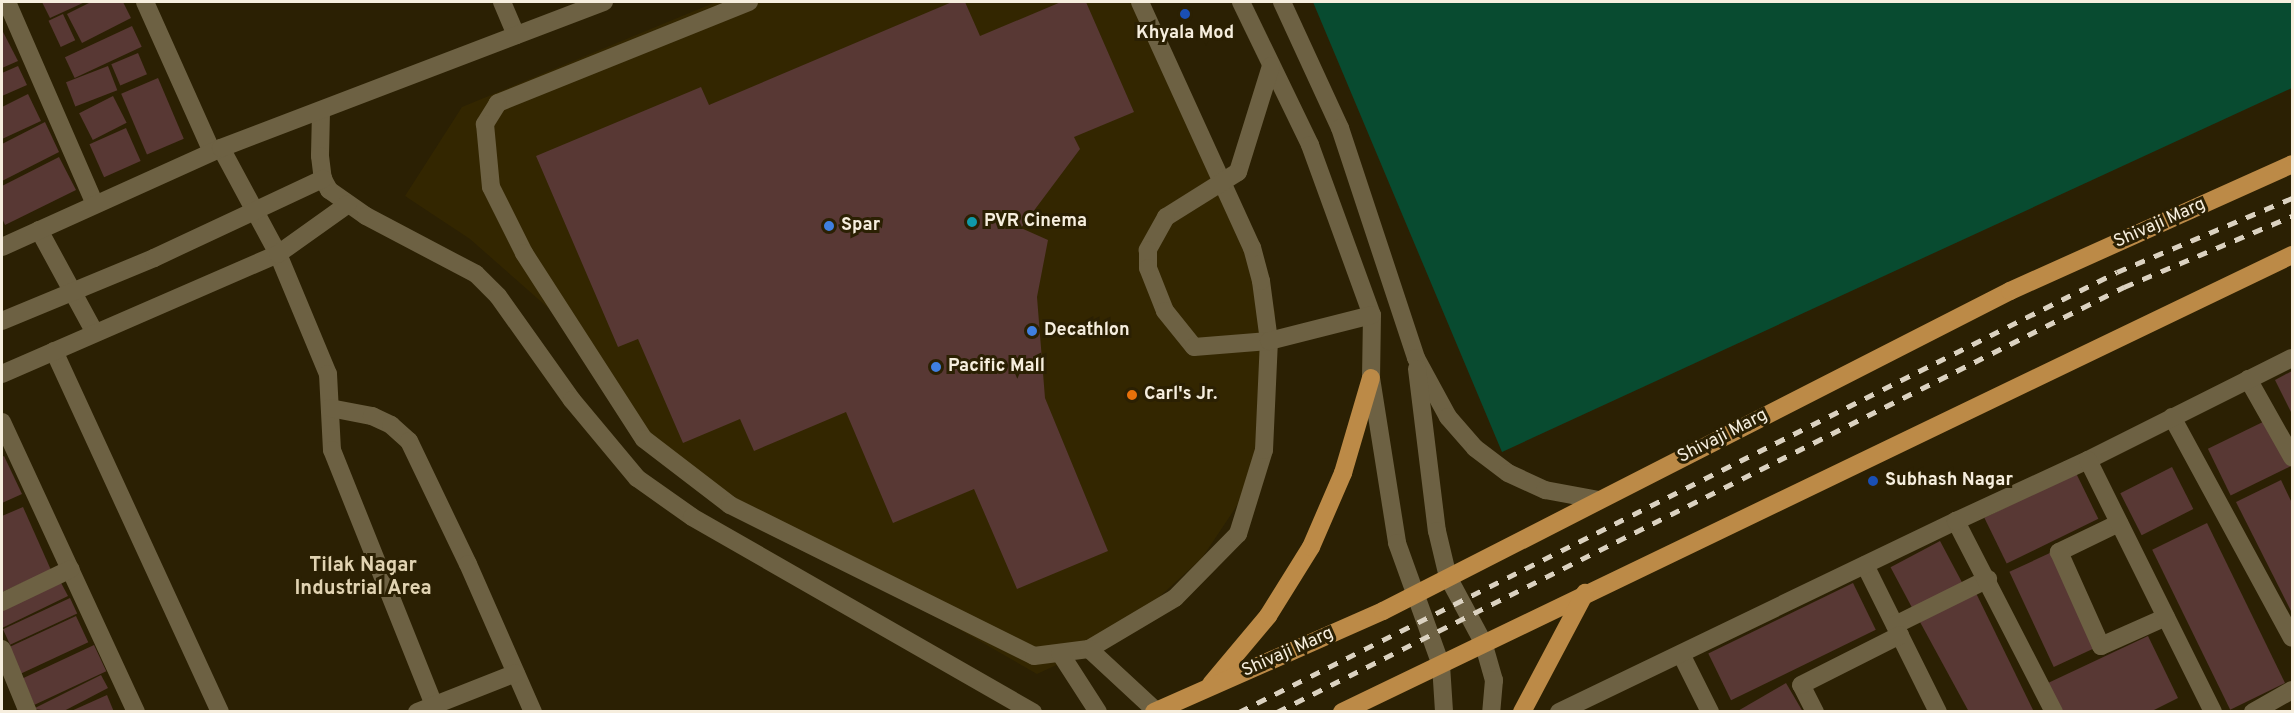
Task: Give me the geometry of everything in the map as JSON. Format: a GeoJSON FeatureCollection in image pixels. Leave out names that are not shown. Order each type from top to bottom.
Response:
{"type":"FeatureCollection","features":[{"type":"Feature","properties":{"kind":"main road","name":"Shivaji Marg"},"geometry":{"type":"LineString","coordinates":[[1155,711],[1383,611],[1414,592],[1448,577],[2010,291],[2292,164]]}},
{"type":"Feature","properties":{"kind":"main road"},"geometry":{"type":"LineString","coordinates":[[1342,711],[1442,665],[1483,642],[2292,255]]}},
{"type":"Feature","properties":{"kind":"main road"},"geometry":{"type":"LineString","coordinates":[[1208,687],[1268,616],[1311,547],[1343,472],[1371,378]]}},
{"type":"Feature","properties":{"kind":"main road"},"geometry":{"type":"LineString","coordinates":[[1522,711],[1585,593]]}},
{"type":"Feature","properties":{"kind":"street"},"geometry":{"type":"LineString","coordinates":[[7,2],[95,204]]}},
{"type":"Feature","properties":{"kind":"street"},"geometry":{"type":"LineString","coordinates":[[145,2],[217,150],[257,213],[278,254],[328,374],[332,450],[430,709],[516,673]]}},
{"type":"Feature","properties":{"kind":"street"},"geometry":{"type":"LineString","coordinates":[[502,2],[516,35]]}},
{"type":"Feature","properties":{"kind":"street"},"geometry":{"type":"LineString","coordinates":[[2,246],[217,150],[604,2]]}},
{"type":"Feature","properties":{"kind":"street"},"geometry":{"type":"LineString","coordinates":[[749,2],[498,103],[485,124],[485,155],[491,187],[524,253],[644,439],[729,505],[1034,656],[1089,650],[1175,598],[1238,534],[1264,450],[1269,341],[1252,248],[1221,186],[1140,2]]}},
{"type":"Feature","properties":{"kind":"street"},"geometry":{"type":"LineString","coordinates":[[1240,2],[1310,145],[1372,315],[1371,378],[1397,543],[1442,665],[1444,711]]}},
{"type":"Feature","properties":{"kind":"street"},"geometry":{"type":"LineString","coordinates":[[1282,2],[1340,128],[1416,358],[1448,417],[1475,448],[1508,472],[1545,490],[1599,500]]}},
{"type":"Feature","properties":{"kind":"street"},"geometry":{"type":"LineString","coordinates":[[1271,66],[1238,172],[1221,186],[1166,217],[1148,250],[1149,268],[1165,311],[1194,347],[1269,341],[1372,315]]}},
{"type":"Feature","properties":{"kind":"street"},"geometry":{"type":"LineString","coordinates":[[321,111],[323,179],[329,190],[348,204],[463,264],[484,282],[637,478],[666,500],[971,679],[1033,711]]}},
{"type":"Feature","properties":{"kind":"street"},"geometry":{"type":"LineString","coordinates":[[2,321],[257,213],[323,179]]}},
{"type":"Feature","properties":{"kind":"street"},"geometry":{"type":"LineString","coordinates":[[2,374],[278,254],[348,204]]}},
{"type":"Feature","properties":{"kind":"street"},"geometry":{"type":"LineString","coordinates":[[39,230],[95,333]]}},
{"type":"Feature","properties":{"kind":"street"},"geometry":{"type":"LineString","coordinates":[[54,351],[220,711]]}},
{"type":"Feature","properties":{"kind":"street"},"geometry":{"type":"LineString","coordinates":[[1559,711],[2088,460],[2292,357]]}},
{"type":"Feature","properties":{"kind":"street"},"geometry":{"type":"LineString","coordinates":[[1416,358],[1437,531],[1448,577],[1483,642],[1494,680],[1491,711]]}},
{"type":"Feature","properties":{"kind":"street"},"geometry":{"type":"LineString","coordinates":[[2248,379],[2292,457]]}},
{"type":"Feature","properties":{"kind":"street"},"geometry":{"type":"LineString","coordinates":[[330,408],[372,416],[391,425],[409,441],[532,711]]}},
{"type":"Feature","properties":{"kind":"street"},"geometry":{"type":"LineString","coordinates":[[2172,417],[2292,638]]}},
{"type":"Feature","properties":{"kind":"street"},"geometry":{"type":"LineString","coordinates":[[2,422],[136,711]]}},
{"type":"Feature","properties":{"kind":"street"},"geometry":{"type":"LineString","coordinates":[[2088,460],[2213,711]]}},
{"type":"Feature","properties":{"kind":"street"},"geometry":{"type":"LineString","coordinates":[[1956,521],[1988,579],[2054,711]]}},
{"type":"Feature","properties":{"kind":"street"},"geometry":{"type":"LineString","coordinates":[[2119,523],[2060,552],[2101,646],[2166,617]]}},
{"type":"Feature","properties":{"kind":"street"},"geometry":{"type":"LineString","coordinates":[[1865,565],[1938,711]]}},
{"type":"Feature","properties":{"kind":"street"},"geometry":{"type":"LineString","coordinates":[[2,602],[71,569]]}},
{"type":"Feature","properties":{"kind":"street"},"geometry":{"type":"LineString","coordinates":[[1815,711],[1801,685],[1988,579]]}},
{"type":"Feature","properties":{"kind":"street"},"geometry":{"type":"LineString","coordinates":[[2,649],[28,711]]}},
{"type":"Feature","properties":{"kind":"street"},"geometry":{"type":"LineString","coordinates":[[1089,650],[1155,711]]}},
{"type":"Feature","properties":{"kind":"street"},"geometry":{"type":"LineString","coordinates":[[1060,653],[1098,711]]}},
{"type":"Feature","properties":{"kind":"street"},"geometry":{"type":"LineString","coordinates":[[1681,654],[1710,711]]}},
{"type":"Feature","properties":{"kind":"street"},"geometry":{"type":"LineString","coordinates":[[2253,711],[2292,690]]}},
{"type":"Feature","properties":{"kind":"shaded area","name":"Pacific Mall"},"geometry":{"type":"Polygon","coordinates":[[[716,2],[1148,2],[1275,311],[1275,400],[1256,477],[1202,558],[1113,639],[1037,674],[735,501],[626,424],[579,335],[470,239],[405,196],[462,107],[716,2]]]}},
{"type":"Feature","properties":{"kind":"green space"},"geometry":{"type":"Polygon","coordinates":[[[1313,2],[2292,2],[2292,88],[1502,452],[1313,2]]]}},
{"type":"Feature","properties":{"kind":"building"},"geometry":{"type":"Polygon","coordinates":[[[42,2],[85,2],[50,18],[42,2]]]}},
{"type":"Feature","properties":{"kind":"building"},"geometry":{"type":"Polygon","coordinates":[[[91,2],[123,2],[131,18],[82,43],[67,14],[91,2]]]}},
{"type":"Feature","properties":{"kind":"building"},"geometry":{"type":"Polygon","coordinates":[[[952,2],[965,2],[980,36],[1061,2],[1086,2],[1134,112],[1074,137],[1080,149],[1021,228],[1048,240],[1037,297],[1045,398],[1108,551],[1017,589],[974,489],[893,523],[846,412],[754,451],[740,419],[683,443],[638,339],[618,347],[536,156],[701,87],[709,105],[952,2]]]}},
{"type":"Feature","properties":{"kind":"building"},"geometry":{"type":"Polygon","coordinates":[[[63,14],[75,40],[61,47],[48,21],[63,14]]]}},
{"type":"Feature","properties":{"kind":"building"},"geometry":{"type":"Polygon","coordinates":[[[132,26],[142,47],[75,78],[65,57],[132,26]]]}},
{"type":"Feature","properties":{"kind":"building"},"geometry":{"type":"Polygon","coordinates":[[[2,30],[18,61],[2,68],[2,30]]]}},
{"type":"Feature","properties":{"kind":"building"},"geometry":{"type":"Polygon","coordinates":[[[138,53],[147,74],[120,86],[111,64],[138,53]]]}},
{"type":"Feature","properties":{"kind":"building"},"geometry":{"type":"Polygon","coordinates":[[[18,66],[27,85],[2,96],[2,73],[18,66]]]}},
{"type":"Feature","properties":{"kind":"building"},"geometry":{"type":"Polygon","coordinates":[[[108,66],[117,90],[75,106],[66,82],[108,66]]]}},
{"type":"Feature","properties":{"kind":"building"},"geometry":{"type":"Polygon","coordinates":[[[158,78],[184,139],[147,154],[121,94],[158,78]]]}},
{"type":"Feature","properties":{"kind":"building"},"geometry":{"type":"Polygon","coordinates":[[[28,94],[41,121],[2,139],[2,107],[28,94]]]}},
{"type":"Feature","properties":{"kind":"building"},"geometry":{"type":"Polygon","coordinates":[[[113,96],[127,123],[93,140],[79,113],[113,96]]]}},
{"type":"Feature","properties":{"kind":"building"},"geometry":{"type":"Polygon","coordinates":[[[45,122],[59,152],[2,181],[2,144],[45,122]]]}},
{"type":"Feature","properties":{"kind":"building"},"geometry":{"type":"Polygon","coordinates":[[[126,128],[141,161],[104,177],[89,144],[126,128]]]}},
{"type":"Feature","properties":{"kind":"building"},"geometry":{"type":"Polygon","coordinates":[[[59,157],[76,190],[5,225],[2,218],[2,186],[59,157]]]}},
{"type":"Feature","properties":{"kind":"building"},"geometry":{"type":"Polygon","coordinates":[[[2292,371],[2292,414],[2275,380],[2292,371]]]}},
{"type":"Feature","properties":{"kind":"building"},"geometry":{"type":"Polygon","coordinates":[[[2269,419],[2292,466],[2231,496],[2208,449],[2269,419]]]}},
{"type":"Feature","properties":{"kind":"building"},"geometry":{"type":"Polygon","coordinates":[[[4,456],[22,494],[2,503],[2,457],[4,456]]]}},
{"type":"Feature","properties":{"kind":"building"},"geometry":{"type":"Polygon","coordinates":[[[2172,467],[2193,509],[2142,535],[2120,493],[2172,467]]]}},
{"type":"Feature","properties":{"kind":"building"},"geometry":{"type":"Polygon","coordinates":[[[2076,473],[2098,519],[2007,564],[1984,518],[2076,473]]]}},
{"type":"Feature","properties":{"kind":"building"},"geometry":{"type":"Polygon","coordinates":[[[2281,480],[2292,503],[2292,613],[2236,502],[2281,480]]]}},
{"type":"Feature","properties":{"kind":"building"},"geometry":{"type":"Polygon","coordinates":[[[23,507],[51,570],[2,592],[2,516],[23,507]]]}},
{"type":"Feature","properties":{"kind":"building"},"geometry":{"type":"Polygon","coordinates":[[[2207,523],[2285,683],[2230,710],[2152,550],[2207,523]]]}},
{"type":"Feature","properties":{"kind":"building"},"geometry":{"type":"Polygon","coordinates":[[[1940,541],[1962,582],[1913,609],[1891,567],[1940,541]]]}},
{"type":"Feature","properties":{"kind":"building"},"geometry":{"type":"Polygon","coordinates":[[[2052,552],[2096,647],[2054,667],[2009,572],[2052,552]]]}},
{"type":"Feature","properties":{"kind":"building"},"geometry":{"type":"Polygon","coordinates":[[[59,579],[68,596],[2,628],[2,607],[59,579]]]}},
{"type":"Feature","properties":{"kind":"building"},"geometry":{"type":"Polygon","coordinates":[[[1853,583],[1876,630],[1731,700],[1708,654],[1853,583]]]}},
{"type":"Feature","properties":{"kind":"building"},"geometry":{"type":"Polygon","coordinates":[[[1975,591],[2034,712],[1969,712],[1920,622],[1975,591]]]}},
{"type":"Feature","properties":{"kind":"building"},"geometry":{"type":"Polygon","coordinates":[[[70,598],[77,613],[10,645],[3,629],[70,598]]]}},
{"type":"Feature","properties":{"kind":"building"},"geometry":{"type":"Polygon","coordinates":[[[76,616],[88,642],[18,675],[6,649],[76,616]]]}},
{"type":"Feature","properties":{"kind":"building"},"geometry":{"type":"Polygon","coordinates":[[[2148,636],[2178,698],[2150,712],[2061,712],[2048,683],[2148,636]]]}},
{"type":"Feature","properties":{"kind":"building"},"geometry":{"type":"Polygon","coordinates":[[[94,645],[106,671],[35,705],[22,678],[94,645]]]}},
{"type":"Feature","properties":{"kind":"building"},"geometry":{"type":"Polygon","coordinates":[[[101,675],[108,688],[62,712],[33,709],[101,675]]]}},
{"type":"Feature","properties":{"kind":"building"},"geometry":{"type":"Polygon","coordinates":[[[1786,683],[1803,712],[1736,712],[1786,683]]]}},
{"type":"Feature","properties":{"kind":"building"},"geometry":{"type":"Polygon","coordinates":[[[107,695],[114,712],[69,712],[107,695]]]}},
{"type":"Feature","properties":{"kind":"railway"},"geometry":{"type":"LineString","coordinates":[[1239,712],[2117,272],[2292,198]]}},
{"type":"Feature","properties":{"kind":"railway"},"geometry":{"type":"LineString","coordinates":[[1277,712],[2124,287],[2292,216]]}},
{"type":"Feature","properties":{"kind":"place","name":"Khyala Mod"},"geometry":{"type":"Point","coordinates":[1185,14]}},
{"type":"Feature","properties":{"kind":"place","name":"PVR Cinema"},"geometry":{"type":"Point","coordinates":[972,222]}},
{"type":"Feature","properties":{"kind":"place","name":"Spar"},"geometry":{"type":"Point","coordinates":[829,226]}},
{"type":"Feature","properties":{"kind":"place","name":"Decathlon"},"geometry":{"type":"Point","coordinates":[1032,331]}},
{"type":"Feature","properties":{"kind":"place","name":"Pacific Mall"},"geometry":{"type":"Point","coordinates":[936,367]}},
{"type":"Feature","properties":{"kind":"place","name":"Carl's Jr."},"geometry":{"type":"Point","coordinates":[1132,395]}},
{"type":"Feature","properties":{"kind":"place","name":"Subhash Nagar"},"geometry":{"type":"Point","coordinates":[1873,481]}},
{"type":"Feature","properties":{"kind":"district","name":"Tilak Nagar Industrial Area"},"geometry":{"type":"Point","coordinates":[363,578]}}]}
